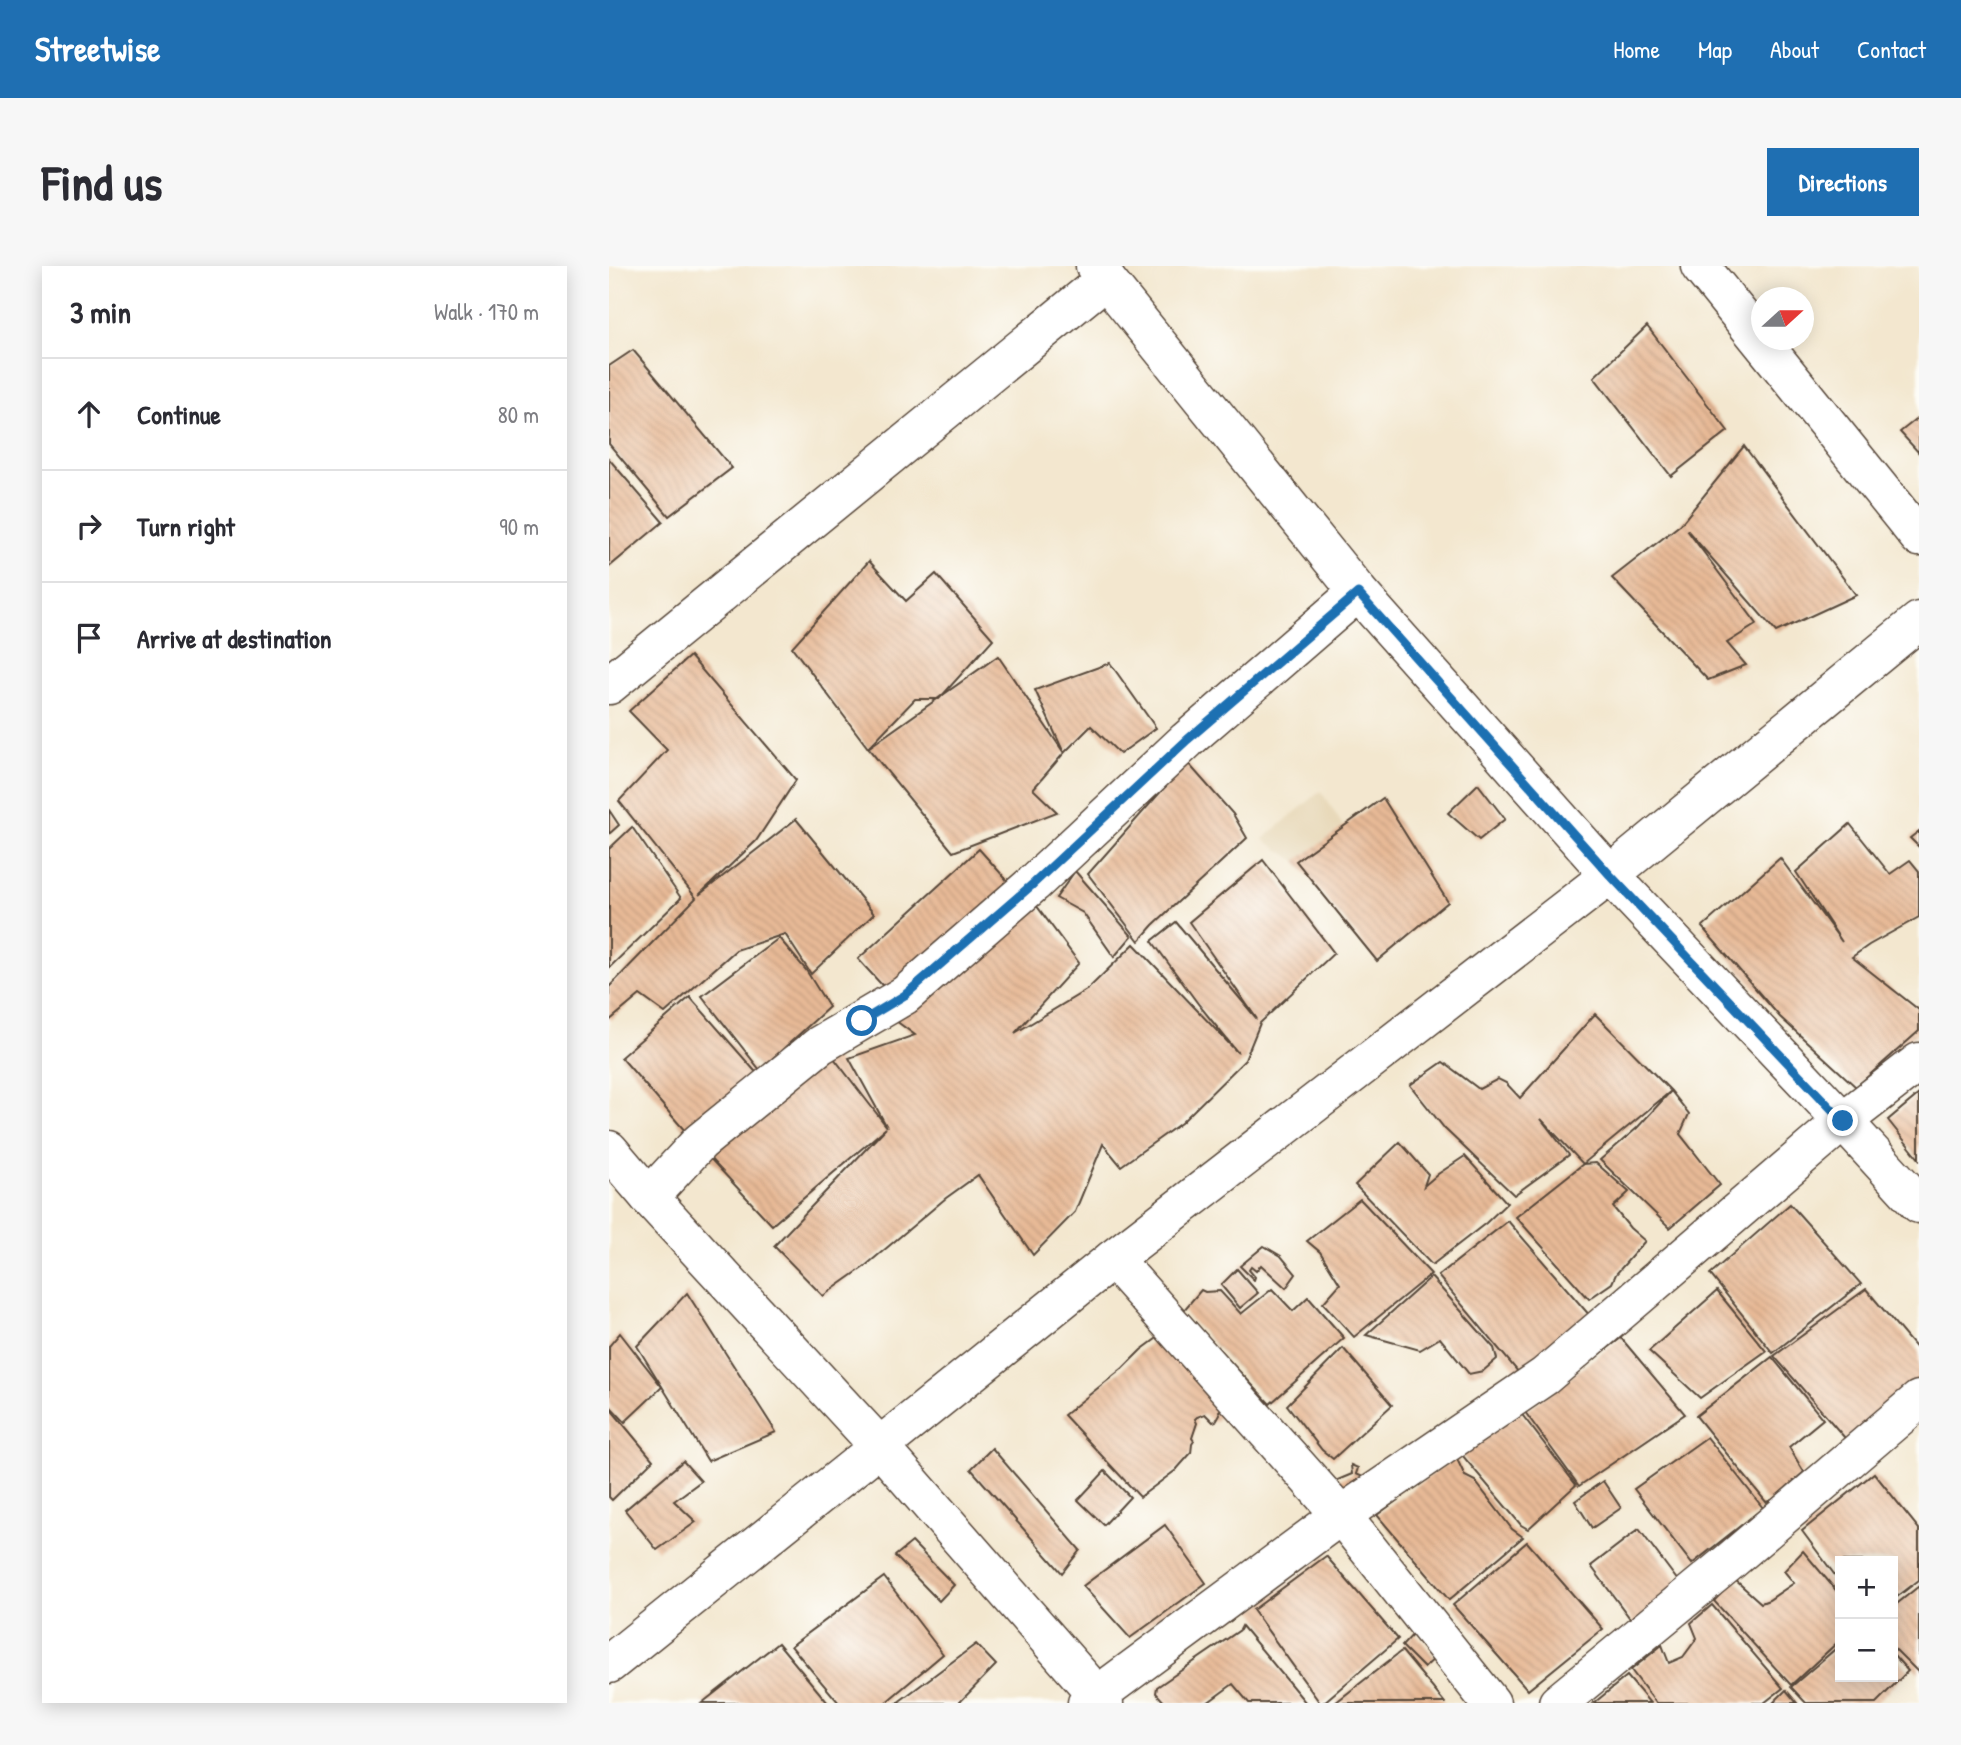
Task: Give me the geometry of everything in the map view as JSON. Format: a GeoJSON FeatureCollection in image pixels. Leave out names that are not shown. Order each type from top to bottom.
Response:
{"type":"FeatureCollection","features":[{"type":"Feature","properties":{"kind":"street"},"geometry":{"type":"LineString","coordinates":[[1700,266],[1919,537]]}},
{"type":"Feature","properties":{"kind":"street"},"geometry":{"type":"LineString","coordinates":[[609,685],[1100,272],[1358,593],[1610,875],[1919,1204]]}},
{"type":"Feature","properties":{"kind":"street"},"geometry":{"type":"LineString","coordinates":[[649,1197],[699,1142],[820,1045],[905,995],[1033,884],[1187,740],[1358,593]]}},
{"type":"Feature","properties":{"kind":"street"},"geometry":{"type":"LineString","coordinates":[[609,1664],[1113,1259],[1610,875],[1919,621]]}},
{"type":"Feature","properties":{"kind":"street"},"geometry":{"type":"LineString","coordinates":[[609,1150],[649,1197],[880,1447],[1096,1700],[1341,1515],[1545,1376],[1843,1121],[1919,1062]]}},
{"type":"Feature","properties":{"kind":"street"},"geometry":{"type":"LineString","coordinates":[[1113,1259],[1341,1515],[1491,1703]]}},
{"type":"Feature","properties":{"kind":"street"},"geometry":{"type":"LineString","coordinates":[[1558,1703],[1919,1400]]}},
{"type":"Feature","properties":{"kind":"shaded area"},"geometry":{"type":"Polygon","coordinates":[[[1321,791],[1343,826],[1296,861],[1263,839],[1321,791]]]}},
{"type":"Feature","properties":{"kind":"building"},"geometry":{"type":"Polygon","coordinates":[[[1647,326],[1728,431],[1671,476],[1594,377],[1647,326]]]}},
{"type":"Feature","properties":{"kind":"building"},"geometry":{"type":"Polygon","coordinates":[[[633,350],[732,468],[669,516],[609,444],[609,366],[633,350]]]}},
{"type":"Feature","properties":{"kind":"building"},"geometry":{"type":"Polygon","coordinates":[[[1919,417],[1919,453],[1900,432],[1919,417]]]}},
{"type":"Feature","properties":{"kind":"building"},"geometry":{"type":"Polygon","coordinates":[[[1744,446],[1856,595],[1776,632],[1687,530],[1757,624],[1727,643],[1746,665],[1708,680],[1612,578],[1681,524],[1744,446]]]}},
{"type":"Feature","properties":{"kind":"building"},"geometry":{"type":"Polygon","coordinates":[[[609,459],[663,522],[609,567],[609,459]]]}},
{"type":"Feature","properties":{"kind":"building"},"geometry":{"type":"Polygon","coordinates":[[[869,561],[906,601],[936,574],[993,639],[939,699],[915,699],[868,748],[792,647],[869,561]]]}},
{"type":"Feature","properties":{"kind":"building"},"geometry":{"type":"Polygon","coordinates":[[[690,656],[796,780],[756,841],[699,895],[796,819],[874,914],[811,974],[785,934],[736,950],[665,1013],[640,995],[609,1021],[609,987],[696,898],[619,801],[667,750],[629,711],[690,656]]]}},
{"type":"Feature","properties":{"kind":"building"},"geometry":{"type":"Polygon","coordinates":[[[998,656],[1064,753],[1033,789],[1057,812],[953,852],[868,748],[998,656]]]}},
{"type":"Feature","properties":{"kind":"building"},"geometry":{"type":"Polygon","coordinates":[[[1110,663],[1156,728],[1120,754],[1091,726],[1064,753],[1035,690],[1110,663]]]}},
{"type":"Feature","properties":{"kind":"building"},"geometry":{"type":"Polygon","coordinates":[[[1187,762],[1233,814],[1247,838],[1139,941],[1088,874],[1187,762]]]}},
{"type":"Feature","properties":{"kind":"building"},"geometry":{"type":"Polygon","coordinates":[[[1478,784],[1505,819],[1479,840],[1448,813],[1478,784]]]}},
{"type":"Feature","properties":{"kind":"building"},"geometry":{"type":"Polygon","coordinates":[[[1383,798],[1448,902],[1377,961],[1296,861],[1383,798]]]}},
{"type":"Feature","properties":{"kind":"building"},"geometry":{"type":"Polygon","coordinates":[[[609,810],[619,825],[609,834],[609,810]]]}},
{"type":"Feature","properties":{"kind":"building"},"geometry":{"type":"Polygon","coordinates":[[[1850,824],[1890,874],[1910,860],[1919,871],[1919,917],[1852,957],[1919,1010],[1919,1031],[1856,1087],[1780,1017],[1702,927],[1780,858],[1842,942],[1796,872],[1850,824]]]}},
{"type":"Feature","properties":{"kind":"building"},"geometry":{"type":"Polygon","coordinates":[[[632,827],[681,898],[609,968],[609,849],[632,827]]]}},
{"type":"Feature","properties":{"kind":"building"},"geometry":{"type":"Polygon","coordinates":[[[1919,831],[1919,847],[1910,838],[1919,831]]]}},
{"type":"Feature","properties":{"kind":"building"},"geometry":{"type":"Polygon","coordinates":[[[979,849],[1013,887],[892,996],[858,959],[979,849]]]}},
{"type":"Feature","properties":{"kind":"building"},"geometry":{"type":"Polygon","coordinates":[[[1263,860],[1334,953],[1260,1023],[1245,1060],[1181,1123],[1121,1166],[1103,1144],[1075,1212],[1033,1255],[978,1175],[946,1198],[864,1267],[823,1296],[774,1246],[886,1128],[772,1225],[706,1154],[830,1053],[887,1127],[849,1058],[915,1035],[892,1018],[1036,905],[1079,963],[1015,1033],[1088,989],[1134,944],[1238,1053],[1152,941],[1176,922],[1257,1019],[1189,922],[1263,860]]]}},
{"type":"Feature","properties":{"kind":"building"},"geometry":{"type":"Polygon","coordinates":[[[1075,871],[1132,936],[1114,957],[1083,913],[1056,898],[1075,871]]]}},
{"type":"Feature","properties":{"kind":"building"},"geometry":{"type":"Polygon","coordinates":[[[779,938],[806,970],[829,1007],[760,1070],[702,996],[779,938]]]}},
{"type":"Feature","properties":{"kind":"building"},"geometry":{"type":"Polygon","coordinates":[[[690,997],[761,1078],[692,1139],[621,1057],[690,997]]]}},
{"type":"Feature","properties":{"kind":"building"},"geometry":{"type":"Polygon","coordinates":[[[1595,1014],[1671,1091],[1583,1164],[1541,1119],[1569,1155],[1514,1195],[1445,1129],[1410,1085],[1443,1062],[1479,1089],[1498,1079],[1506,1083],[1520,1098],[1595,1014]]]}},
{"type":"Feature","properties":{"kind":"building"},"geometry":{"type":"Polygon","coordinates":[[[1671,1091],[1689,1114],[1680,1134],[1720,1185],[1670,1228],[1600,1160],[1637,1128],[1671,1091]]]}},
{"type":"Feature","properties":{"kind":"building"},"geometry":{"type":"Polygon","coordinates":[[[1919,1094],[1919,1159],[1888,1120],[1919,1094]]]}},
{"type":"Feature","properties":{"kind":"building"},"geometry":{"type":"Polygon","coordinates":[[[1400,1142],[1428,1174],[1424,1186],[1465,1156],[1507,1203],[1432,1265],[1355,1185],[1400,1142]]]}},
{"type":"Feature","properties":{"kind":"building"},"geometry":{"type":"Polygon","coordinates":[[[1596,1163],[1629,1192],[1613,1207],[1645,1241],[1616,1274],[1612,1283],[1589,1299],[1516,1217],[1583,1164],[1596,1163]]]}},
{"type":"Feature","properties":{"kind":"building"},"geometry":{"type":"Polygon","coordinates":[[[1360,1199],[1431,1274],[1354,1337],[1323,1303],[1340,1284],[1320,1252],[1307,1241],[1360,1199]]]}},
{"type":"Feature","properties":{"kind":"building"},"geometry":{"type":"Polygon","coordinates":[[[1790,1204],[1861,1284],[1773,1353],[1710,1274],[1790,1204]]]}},
{"type":"Feature","properties":{"kind":"building"},"geometry":{"type":"Polygon","coordinates":[[[1508,1221],[1591,1317],[1524,1379],[1438,1276],[1508,1221]]]}},
{"type":"Feature","properties":{"kind":"building"},"geometry":{"type":"Polygon","coordinates":[[[1264,1246],[1281,1256],[1296,1274],[1286,1288],[1261,1265],[1256,1271],[1251,1267],[1249,1270],[1255,1277],[1254,1280],[1240,1266],[1264,1246]]]}},
{"type":"Feature","properties":{"kind":"building"},"geometry":{"type":"Polygon","coordinates":[[[1237,1269],[1258,1293],[1240,1308],[1221,1285],[1237,1269]]]}},
{"type":"Feature","properties":{"kind":"building"},"geometry":{"type":"Polygon","coordinates":[[[1431,1277],[1494,1348],[1497,1359],[1483,1371],[1469,1374],[1440,1338],[1420,1350],[1366,1335],[1431,1277]]]}},
{"type":"Feature","properties":{"kind":"building"},"geometry":{"type":"Polygon","coordinates":[[[1272,1289],[1293,1311],[1308,1297],[1344,1338],[1270,1404],[1183,1311],[1201,1290],[1220,1291],[1241,1314],[1272,1289]]]}},
{"type":"Feature","properties":{"kind":"building"},"geometry":{"type":"Polygon","coordinates":[[[1866,1289],[1919,1352],[1919,1386],[1851,1445],[1774,1356],[1866,1289]]]}},
{"type":"Feature","properties":{"kind":"building"},"geometry":{"type":"Polygon","coordinates":[[[1717,1291],[1766,1351],[1700,1398],[1649,1351],[1717,1291]]]}},
{"type":"Feature","properties":{"kind":"building"},"geometry":{"type":"Polygon","coordinates":[[[687,1293],[776,1432],[708,1461],[637,1346],[687,1293]]]}},
{"type":"Feature","properties":{"kind":"building"},"geometry":{"type":"Polygon","coordinates":[[[620,1333],[662,1387],[625,1422],[609,1405],[609,1346],[620,1333]]]}},
{"type":"Feature","properties":{"kind":"building"},"geometry":{"type":"Polygon","coordinates":[[[1164,1333],[1226,1405],[1219,1411],[1216,1421],[1213,1422],[1205,1414],[1195,1419],[1197,1423],[1191,1453],[1176,1470],[1140,1497],[1064,1415],[1164,1333]]]}},
{"type":"Feature","properties":{"kind":"building"},"geometry":{"type":"Polygon","coordinates":[[[1621,1338],[1685,1414],[1579,1486],[1525,1412],[1621,1338]]]}},
{"type":"Feature","properties":{"kind":"building"},"geometry":{"type":"Polygon","coordinates":[[[1343,1348],[1392,1405],[1333,1459],[1322,1450],[1287,1405],[1343,1348]]]}},
{"type":"Feature","properties":{"kind":"building"},"geometry":{"type":"Polygon","coordinates":[[[1772,1357],[1823,1419],[1789,1447],[1804,1472],[1772,1500],[1766,1502],[1696,1416],[1772,1357]]]}},
{"type":"Feature","properties":{"kind":"building"},"geometry":{"type":"Polygon","coordinates":[[[609,1407],[653,1460],[612,1500],[609,1497],[609,1407]]]}},
{"type":"Feature","properties":{"kind":"building"},"geometry":{"type":"Polygon","coordinates":[[[1520,1412],[1576,1485],[1528,1529],[1521,1525],[1462,1455],[1520,1412]]]}},
{"type":"Feature","properties":{"kind":"building"},"geometry":{"type":"Polygon","coordinates":[[[1707,1437],[1763,1508],[1692,1564],[1634,1489],[1707,1437]]]}},
{"type":"Feature","properties":{"kind":"building"},"geometry":{"type":"Polygon","coordinates":[[[992,1448],[1080,1550],[1062,1573],[971,1469],[992,1448]]]}},
{"type":"Feature","properties":{"kind":"building"},"geometry":{"type":"Polygon","coordinates":[[[1456,1457],[1465,1476],[1475,1481],[1512,1529],[1523,1537],[1449,1600],[1377,1515],[1456,1457]]]}},
{"type":"Feature","properties":{"kind":"building"},"geometry":{"type":"Polygon","coordinates":[[[683,1461],[701,1481],[674,1501],[696,1522],[657,1550],[625,1510],[683,1461]]]}},
{"type":"Feature","properties":{"kind":"building"},"geometry":{"type":"Polygon","coordinates":[[[1351,1465],[1358,1468],[1356,1474],[1363,1477],[1340,1494],[1328,1484],[1352,1474],[1351,1465]]]}},
{"type":"Feature","properties":{"kind":"building"},"geometry":{"type":"Polygon","coordinates":[[[1105,1471],[1130,1497],[1104,1525],[1078,1500],[1105,1471]]]}},
{"type":"Feature","properties":{"kind":"building"},"geometry":{"type":"Polygon","coordinates":[[[1874,1473],[1919,1529],[1919,1580],[1898,1596],[1898,1556],[1835,1556],[1835,1575],[1802,1531],[1874,1473]]]}},
{"type":"Feature","properties":{"kind":"building"},"geometry":{"type":"Polygon","coordinates":[[[1603,1481],[1621,1508],[1592,1528],[1575,1501],[1603,1481]]]}},
{"type":"Feature","properties":{"kind":"building"},"geometry":{"type":"Polygon","coordinates":[[[1165,1525],[1206,1583],[1130,1638],[1083,1586],[1165,1525]]]}},
{"type":"Feature","properties":{"kind":"building"},"geometry":{"type":"Polygon","coordinates":[[[1639,1529],[1687,1593],[1638,1629],[1591,1566],[1639,1529]]]}},
{"type":"Feature","properties":{"kind":"building"},"geometry":{"type":"Polygon","coordinates":[[[912,1542],[954,1585],[939,1601],[895,1556],[912,1542]]]}},
{"type":"Feature","properties":{"kind":"building"},"geometry":{"type":"Polygon","coordinates":[[[1527,1542],[1603,1629],[1528,1690],[1453,1605],[1527,1542]]]}},
{"type":"Feature","properties":{"kind":"building"},"geometry":{"type":"Polygon","coordinates":[[[1803,1551],[1835,1589],[1835,1645],[1791,1685],[1714,1601],[1734,1579],[1761,1603],[1769,1600],[1794,1583],[1784,1571],[1803,1551]]]}},
{"type":"Feature","properties":{"kind":"building"},"geometry":{"type":"Polygon","coordinates":[[[1326,1556],[1398,1639],[1320,1703],[1253,1610],[1326,1556]]]}},
{"type":"Feature","properties":{"kind":"building"},"geometry":{"type":"Polygon","coordinates":[[[884,1577],[943,1654],[885,1703],[839,1703],[791,1646],[884,1577]]]}},
{"type":"Feature","properties":{"kind":"building"},"geometry":{"type":"Polygon","coordinates":[[[1919,1586],[1919,1673],[1898,1652],[1898,1603],[1919,1586]]]}},
{"type":"Feature","properties":{"kind":"building"},"geometry":{"type":"Polygon","coordinates":[[[1712,1605],[1783,1688],[1764,1703],[1656,1703],[1631,1670],[1662,1645],[1669,1663],[1683,1657],[1697,1638],[1691,1623],[1712,1605]]]}},
{"type":"Feature","properties":{"kind":"building"},"geometry":{"type":"Polygon","coordinates":[[[1242,1626],[1306,1703],[1249,1703],[1233,1684],[1207,1703],[1165,1703],[1156,1693],[1157,1687],[1242,1626]]]}},
{"type":"Feature","properties":{"kind":"building"},"geometry":{"type":"Polygon","coordinates":[[[1415,1632],[1435,1658],[1424,1668],[1402,1646],[1415,1632]]]}},
{"type":"Feature","properties":{"kind":"building"},"geometry":{"type":"Polygon","coordinates":[[[778,1643],[828,1703],[702,1703],[778,1643]]]}},
{"type":"Feature","properties":{"kind":"building"},"geometry":{"type":"Polygon","coordinates":[[[976,1644],[996,1665],[959,1703],[897,1703],[976,1644]]]}},
{"type":"Feature","properties":{"kind":"building"},"geometry":{"type":"Polygon","coordinates":[[[1835,1649],[1835,1682],[1897,1682],[1876,1703],[1806,1703],[1791,1687],[1835,1649]]]}},
{"type":"Feature","properties":{"kind":"building"},"geometry":{"type":"Polygon","coordinates":[[[1402,1651],[1445,1703],[1335,1703],[1400,1652],[1402,1651]]]}},
{"type":"Feature","properties":{"kind":"building"},"geometry":{"type":"Polygon","coordinates":[[[1898,1660],[1908,1671],[1898,1681],[1898,1660]]]}},
{"type":"Feature","properties":{"kind":"building"},"geometry":{"type":"Polygon","coordinates":[[[1627,1676],[1650,1703],[1594,1703],[1627,1676]]]}},
{"type":"Feature","properties":{"kind":"building"},"geometry":{"type":"Polygon","coordinates":[[[1786,1690],[1797,1703],[1773,1703],[1786,1690]]]}},
{"type":"Feature","properties":{"kind":"route"},"geometry":{"type":"LineString","coordinates":[[862,1021],[905,995],[1033,884],[1187,740],[1358,593],[1610,875],[1843,1121]]}}]}
